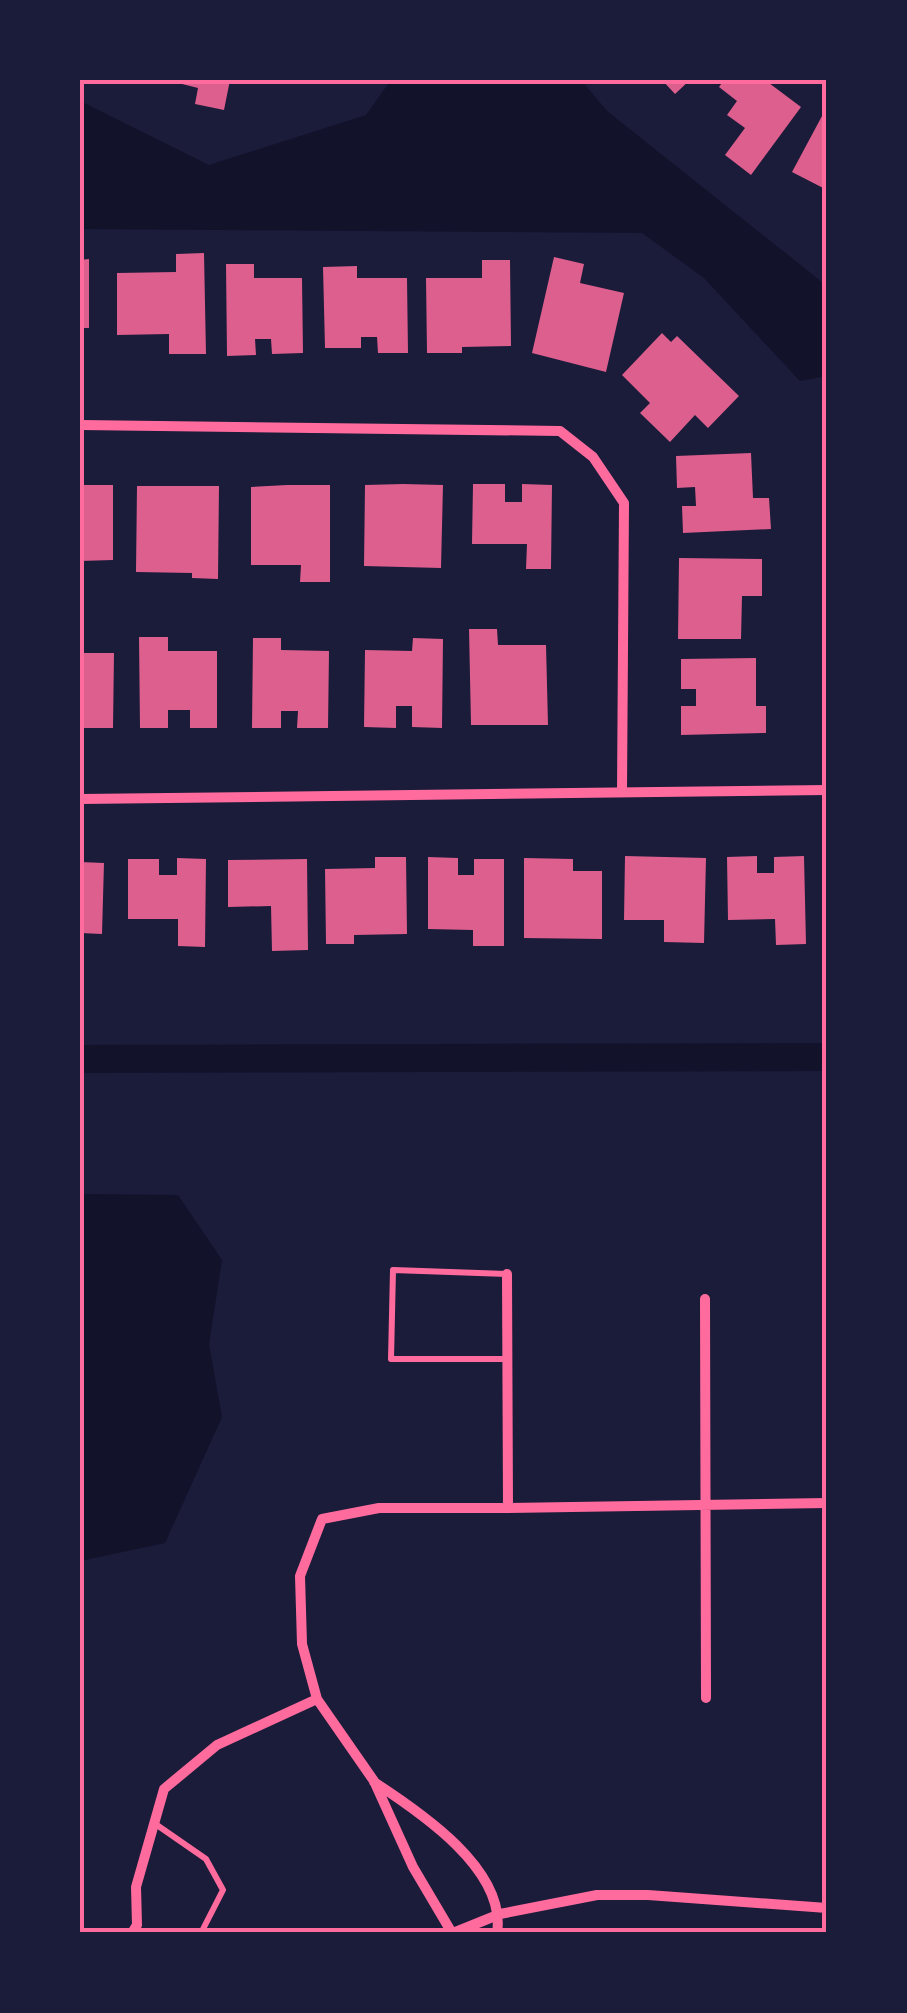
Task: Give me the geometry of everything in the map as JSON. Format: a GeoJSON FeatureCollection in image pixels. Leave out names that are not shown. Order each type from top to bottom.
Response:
{"type":"FeatureCollection","features":[{"type":"Feature","properties":{"kind":"street"},"geometry":{"type":"LineString","coordinates":[[80,425],[560,431],[594,457],[624,503],[622,792]]}},
{"type":"Feature","properties":{"kind":"street"},"geometry":{"type":"LineString","coordinates":[[80,800],[827,790]]}},
{"type":"Feature","properties":{"kind":"street"},"geometry":{"type":"LineString","coordinates":[[506,1274],[508,1508]]}},
{"type":"Feature","properties":{"kind":"street"},"geometry":{"type":"LineString","coordinates":[[705,1299],[706,1698]]}},
{"type":"Feature","properties":{"kind":"street"},"geometry":{"type":"LineString","coordinates":[[827,1503],[379,1508],[322,1519],[300,1576],[302,1644],[317,1699],[374,1781],[413,1868],[452,1933],[500,1914],[597,1896],[648,1895],[827,1908]]}},
{"type":"Feature","properties":{"kind":"street"},"geometry":{"type":"LineString","coordinates":[[132,1933],[138,1925],[136,1887],[164,1789],[218,1745],[317,1699]]}},
{"type":"Feature","properties":{"kind":"street"},"geometry":{"type":"LineString","coordinates":[[374,1781],[437,1824],[485,1882],[500,1914],[497,1933]]}},
{"type":"Feature","properties":{"kind":"lane"},"geometry":{"type":"LineString","coordinates":[[506,1274],[393,1270],[391,1359],[507,1359]]}},
{"type":"Feature","properties":{"kind":"lane"},"geometry":{"type":"LineString","coordinates":[[153,1822],[206,1859],[223,1890],[201,1933]]}},
{"type":"Feature","properties":{"kind":"shaded area"},"geometry":{"type":"Polygon","coordinates":[[[391,80],[581,80],[607,111],[827,286],[827,376],[800,381],[704,278],[642,233],[80,229],[80,101],[209,165],[366,115],[391,80]]]}},
{"type":"Feature","properties":{"kind":"shaded area"},"geometry":{"type":"Polygon","coordinates":[[[80,1194],[178,1195],[222,1260],[209,1344],[222,1417],[165,1543],[80,1561],[80,1194]]]}},
{"type":"Feature","properties":{"kind":"building"},"geometry":{"type":"Polygon","coordinates":[[[166,80],[230,80],[224,110],[195,104],[198,88],[166,80]]]}},
{"type":"Feature","properties":{"kind":"building"},"geometry":{"type":"Polygon","coordinates":[[[662,80],[690,80],[675,94],[662,80]]]}},
{"type":"Feature","properties":{"kind":"building"},"geometry":{"type":"Polygon","coordinates":[[[724,80],[765,80],[801,107],[751,175],[725,155],[745,128],[727,115],[737,101],[719,87],[724,80]]]}},
{"type":"Feature","properties":{"kind":"building"},"geometry":{"type":"Polygon","coordinates":[[[822,116],[827,119],[827,190],[792,172],[822,116]]]}},
{"type":"Feature","properties":{"kind":"building"},"geometry":{"type":"Polygon","coordinates":[[[204,253],[206,354],[169,354],[169,334],[117,335],[117,273],[176,272],[176,254],[204,253]]]}},
{"type":"Feature","properties":{"kind":"building"},"geometry":{"type":"Polygon","coordinates":[[[554,257],[584,264],[580,283],[624,293],[606,372],[532,353],[554,257]]]}},
{"type":"Feature","properties":{"kind":"building"},"geometry":{"type":"Polygon","coordinates":[[[89,259],[89,328],[80,328],[80,260],[89,259]]]}},
{"type":"Feature","properties":{"kind":"building"},"geometry":{"type":"Polygon","coordinates":[[[482,260],[510,260],[511,346],[462,347],[462,353],[427,353],[426,278],[482,278],[482,260]]]}},
{"type":"Feature","properties":{"kind":"building"},"geometry":{"type":"Polygon","coordinates":[[[226,264],[254,264],[254,278],[302,278],[303,353],[272,354],[271,339],[255,339],[256,355],[227,356],[226,264]]]}},
{"type":"Feature","properties":{"kind":"building"},"geometry":{"type":"Polygon","coordinates":[[[357,266],[357,278],[407,278],[408,353],[378,353],[377,337],[361,337],[361,348],[325,348],[323,267],[357,266]]]}},
{"type":"Feature","properties":{"kind":"building"},"geometry":{"type":"Polygon","coordinates":[[[662,333],[671,342],[677,336],[739,396],[708,428],[695,415],[670,442],[640,413],[650,403],[622,375],[662,333]]]}},
{"type":"Feature","properties":{"kind":"building"},"geometry":{"type":"Polygon","coordinates":[[[751,453],[753,498],[769,498],[771,529],[683,533],[682,506],[696,506],[695,487],[677,488],[676,456],[751,453]]]}},
{"type":"Feature","properties":{"kind":"building"},"geometry":{"type":"Polygon","coordinates":[[[473,484],[505,484],[505,502],[522,502],[522,484],[552,485],[551,569],[526,569],[527,544],[472,544],[473,484]]]}},
{"type":"Feature","properties":{"kind":"building"},"geometry":{"type":"Polygon","coordinates":[[[81,485],[113,485],[113,560],[80,561],[81,485]]]}},
{"type":"Feature","properties":{"kind":"building"},"geometry":{"type":"Polygon","coordinates":[[[330,485],[330,582],[300,582],[301,565],[251,565],[251,487],[330,485]]]}},
{"type":"Feature","properties":{"kind":"building"},"geometry":{"type":"Polygon","coordinates":[[[365,485],[443,485],[441,568],[364,566],[365,485]]]}},
{"type":"Feature","properties":{"kind":"building"},"geometry":{"type":"Polygon","coordinates":[[[137,486],[219,486],[218,579],[192,578],[192,573],[136,572],[137,486]]]}},
{"type":"Feature","properties":{"kind":"building"},"geometry":{"type":"Polygon","coordinates":[[[679,558],[762,559],[762,596],[742,596],[741,639],[678,639],[679,558]]]}},
{"type":"Feature","properties":{"kind":"building"},"geometry":{"type":"Polygon","coordinates":[[[469,629],[497,629],[498,645],[546,645],[548,725],[471,725],[469,629]]]}},
{"type":"Feature","properties":{"kind":"building"},"geometry":{"type":"Polygon","coordinates":[[[139,637],[168,637],[168,651],[217,651],[217,728],[190,728],[190,710],[168,710],[168,728],[140,728],[139,637]]]}},
{"type":"Feature","properties":{"kind":"building"},"geometry":{"type":"Polygon","coordinates":[[[253,638],[281,638],[281,650],[329,651],[328,728],[297,728],[298,711],[281,711],[281,728],[252,728],[253,638]]]}},
{"type":"Feature","properties":{"kind":"building"},"geometry":{"type":"Polygon","coordinates":[[[413,638],[443,639],[442,728],[412,727],[412,706],[396,706],[396,728],[364,727],[365,650],[412,651],[413,638]]]}},
{"type":"Feature","properties":{"kind":"building"},"geometry":{"type":"Polygon","coordinates":[[[80,653],[114,653],[113,728],[82,728],[80,653]]]}},
{"type":"Feature","properties":{"kind":"building"},"geometry":{"type":"Polygon","coordinates":[[[756,658],[756,706],[766,706],[766,733],[681,735],[681,706],[696,706],[696,689],[681,689],[681,659],[756,658]]]}},
{"type":"Feature","properties":{"kind":"building"},"geometry":{"type":"Polygon","coordinates":[[[625,856],[706,858],[704,943],[664,942],[664,920],[624,920],[625,856]]]}},
{"type":"Feature","properties":{"kind":"building"},"geometry":{"type":"Polygon","coordinates":[[[757,856],[757,873],[774,873],[774,857],[804,856],[806,944],[776,945],[775,919],[728,920],[727,857],[757,856]]]}},
{"type":"Feature","properties":{"kind":"building"},"geometry":{"type":"Polygon","coordinates":[[[375,857],[406,857],[407,934],[354,935],[354,944],[326,944],[325,869],[375,868],[375,857]]]}},
{"type":"Feature","properties":{"kind":"building"},"geometry":{"type":"Polygon","coordinates":[[[428,857],[458,858],[458,875],[474,875],[474,859],[504,859],[504,946],[473,946],[473,930],[428,929],[428,857]]]}},
{"type":"Feature","properties":{"kind":"building"},"geometry":{"type":"Polygon","coordinates":[[[177,858],[206,859],[205,947],[178,946],[178,919],[128,919],[128,859],[159,859],[159,875],[177,875],[177,858]]]}},
{"type":"Feature","properties":{"kind":"building"},"geometry":{"type":"Polygon","coordinates":[[[524,858],[573,859],[573,871],[602,871],[602,939],[524,938],[524,858]]]}},
{"type":"Feature","properties":{"kind":"building"},"geometry":{"type":"Polygon","coordinates":[[[307,859],[308,950],[272,951],[271,906],[228,907],[228,860],[307,859]]]}},
{"type":"Feature","properties":{"kind":"building"},"geometry":{"type":"Polygon","coordinates":[[[80,862],[104,863],[102,934],[80,933],[80,862]]]}},
{"type":"Feature","properties":{"kind":"waterway"},"geometry":{"type":"LineString","coordinates":[[80,1059],[827,1057]]}}]}
